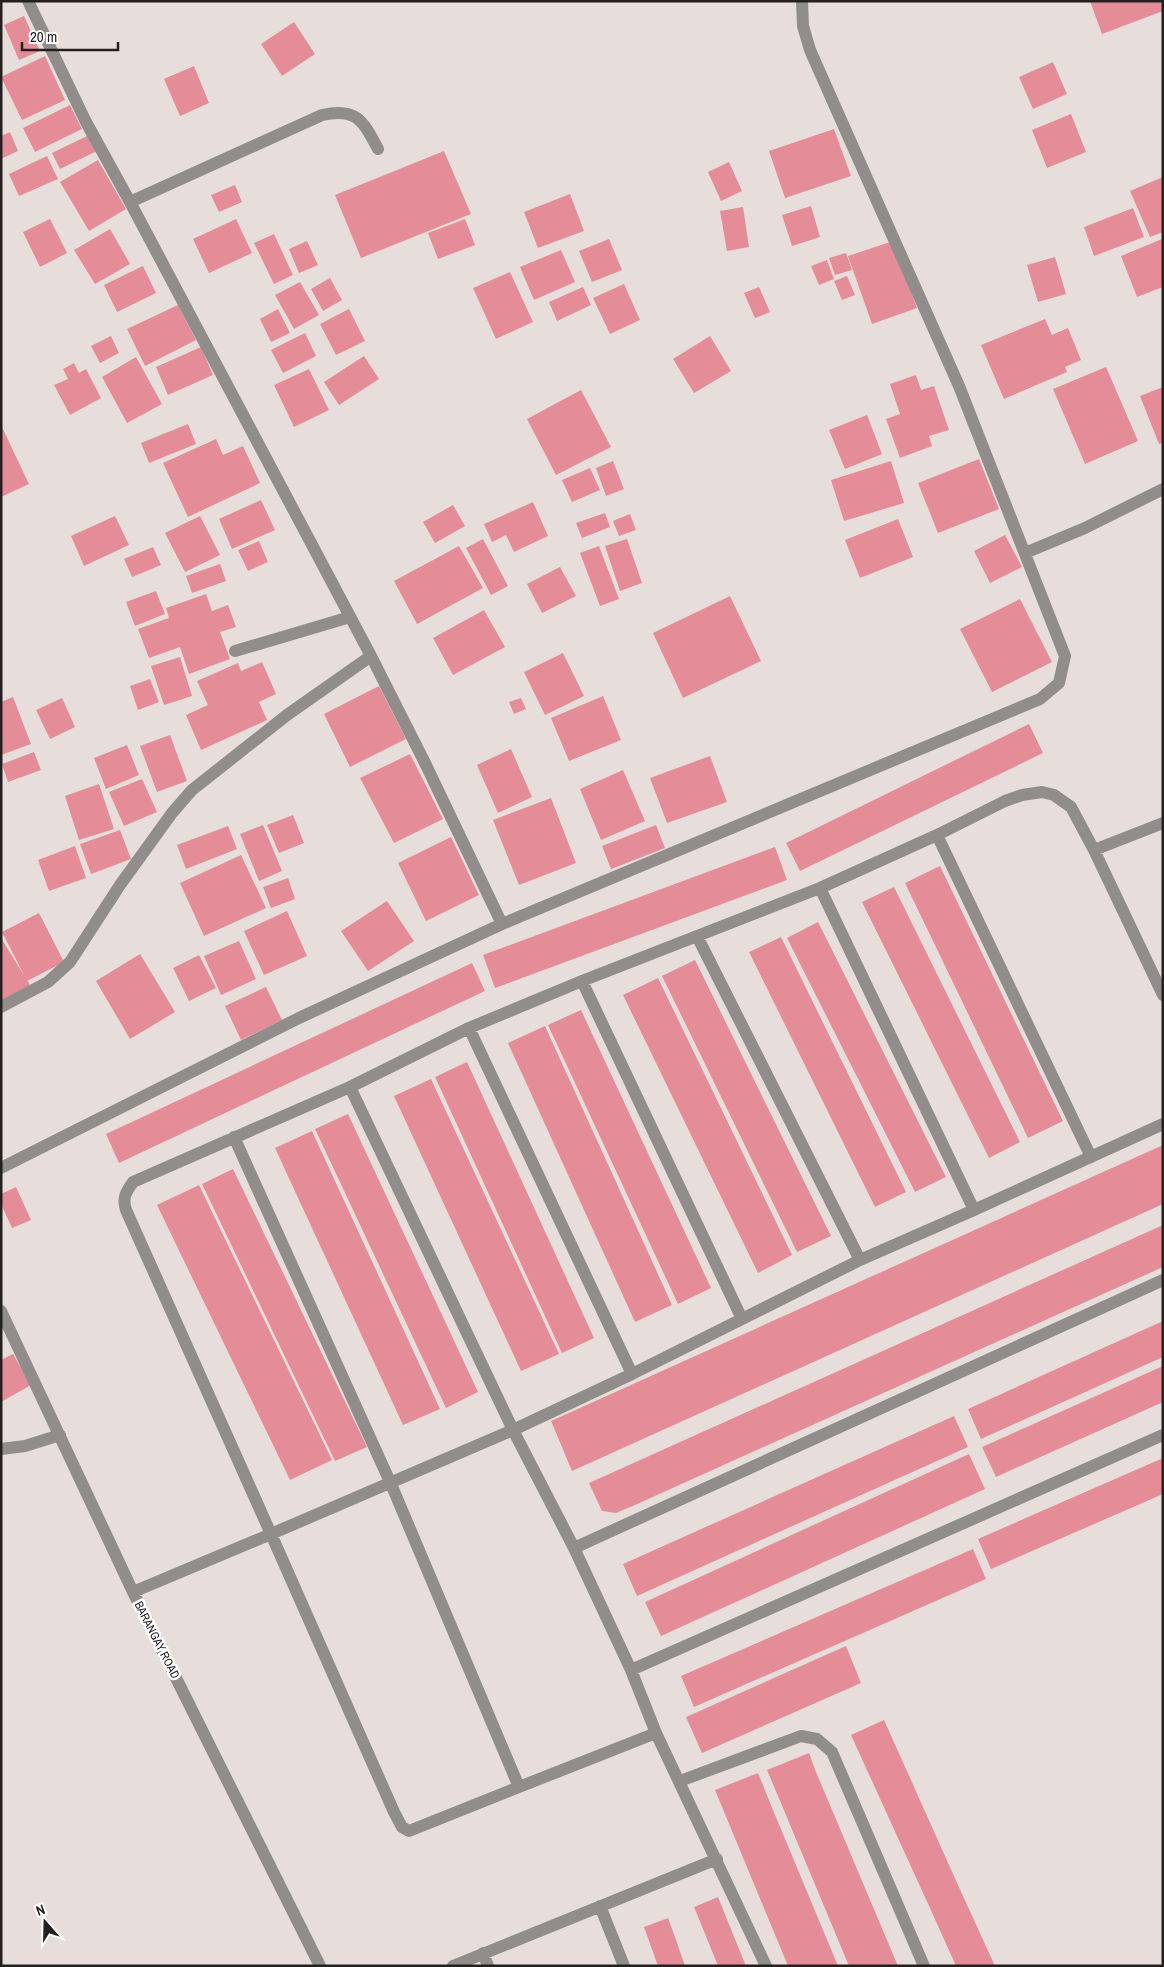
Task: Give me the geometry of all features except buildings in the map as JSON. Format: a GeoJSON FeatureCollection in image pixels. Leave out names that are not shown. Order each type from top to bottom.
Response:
{"type":"FeatureCollection","features":[{"type":"Feature","properties":{"kind":"street"},"geometry":{"type":"LineString","coordinates":[[28,1],[86,122],[371,656],[430,772],[502,924]]}},
{"type":"Feature","properties":{"kind":"street"},"geometry":{"type":"LineString","coordinates":[[1,1168],[299,1018],[502,924],[1040,699],[1059,682],[1065,656],[959,386],[810,50],[803,26],[802,1]]}},
{"type":"Feature","properties":{"kind":"street"},"geometry":{"type":"LineString","coordinates":[[130,202],[322,116],[335,112],[347,113],[364,123],[378,149]]}},
{"type":"Feature","properties":{"kind":"street"},"geometry":{"type":"LineString","coordinates":[[1025,553],[1085,528],[1163,489]]}},
{"type":"Feature","properties":{"kind":"street"},"geometry":{"type":"LineString","coordinates":[[235,651],[350,617]]}},
{"type":"Feature","properties":{"kind":"street"},"geometry":{"type":"LineString","coordinates":[[1,1007],[48,982],[70,962],[120,885],[172,813],[192,790],[287,715],[371,656]]}},
{"type":"Feature","properties":{"kind":"street"},"geometry":{"type":"LineString","coordinates":[[656,1733],[409,1831],[402,1827],[124,1202],[126,1191],[133,1182],[350,1087],[469,1028],[820,888],[937,835],[1005,801],[1022,795],[1042,792],[1054,795],[1071,807],[1094,850],[1163,995]]}},
{"type":"Feature","properties":{"kind":"street"},"geometry":{"type":"LineString","coordinates":[[1094,850],[1163,824]]}},
{"type":"Feature","properties":{"kind":"street"},"geometry":{"type":"LineString","coordinates":[[937,835],[1091,1157]]}},
{"type":"Feature","properties":{"kind":"street"},"geometry":{"type":"LineString","coordinates":[[820,888],[974,1210]]}},
{"type":"Feature","properties":{"kind":"street"},"geometry":{"type":"LineString","coordinates":[[697,936],[860,1260]]}},
{"type":"Feature","properties":{"kind":"street"},"geometry":{"type":"LineString","coordinates":[[582,982],[742,1319]]}},
{"type":"Feature","properties":{"kind":"street"},"geometry":{"type":"LineString","coordinates":[[469,1028],[632,1374]]}},
{"type":"Feature","properties":{"kind":"street"},"geometry":{"type":"LineString","coordinates":[[350,1087],[513,1430],[574,1548],[631,1670],[656,1733],[766,1966]]}},
{"type":"Feature","properties":{"kind":"street"},"geometry":{"type":"LineString","coordinates":[[132,1592],[391,1484],[513,1430],[632,1374],[860,1260],[1163,1124]]}},
{"type":"Feature","properties":{"kind":"street"},"geometry":{"type":"LineString","coordinates":[[234,1137],[391,1484],[519,1787]]}},
{"type":"Feature","properties":{"kind":"street"},"geometry":{"type":"LineString","coordinates":[[574,1548],[1163,1280]]}},
{"type":"Feature","properties":{"kind":"street","name":"BARANGAY ROAD"},"geometry":{"type":"LineString","coordinates":[[1,1311],[132,1592],[320,1966]]}},
{"type":"Feature","properties":{"kind":"street"},"geometry":{"type":"LineString","coordinates":[[631,1670],[1163,1435]]}},
{"type":"Feature","properties":{"kind":"street"},"geometry":{"type":"LineString","coordinates":[[1,1449],[25,1446],[60,1436]]}},
{"type":"Feature","properties":{"kind":"street"},"geometry":{"type":"LineString","coordinates":[[680,1781],[801,1736],[817,1739],[832,1752],[924,1966]]}},
{"type":"Feature","properties":{"kind":"street"},"geometry":{"type":"LineString","coordinates":[[453,1966],[717,1859]]}},
{"type":"Feature","properties":{"kind":"street"},"geometry":{"type":"LineString","coordinates":[[600,1906],[624,1966]]}},
{"type":"Feature","properties":{"kind":"street"},"geometry":{"type":"LineString","coordinates":[[483,1953],[488,1966]]}}]}
